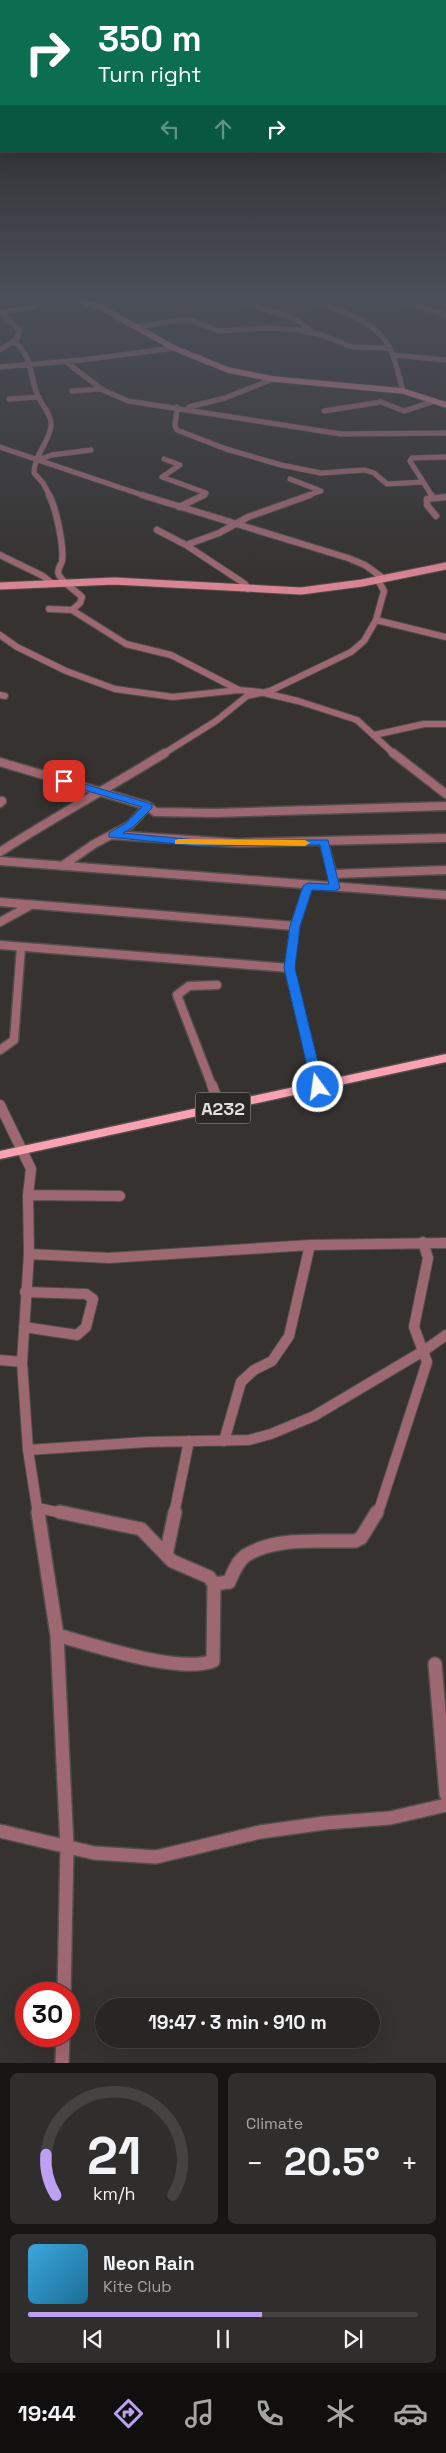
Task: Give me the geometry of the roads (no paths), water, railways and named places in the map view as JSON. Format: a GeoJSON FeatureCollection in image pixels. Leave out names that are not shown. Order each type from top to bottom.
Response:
{"type":"FeatureCollection","features":[{"type":"Feature","properties":{"kind":"main road","name":"A232"},"geometry":{"type":"LineString","coordinates":[[0,1155],[221,1109],[446,1058]]}},
{"type":"Feature","properties":{"kind":"street"},"geometry":{"type":"LineString","coordinates":[[37,391],[51,420],[50,432],[37,460],[34,473],[43,482],[53,502],[62,543],[62,561],[58,570],[59,576],[82,597],[80,603],[72,610]]}},
{"type":"Feature","properties":{"kind":"street"},"geometry":{"type":"LineString","coordinates":[[106,391],[121,399],[341,434],[446,433]]}},
{"type":"Feature","properties":{"kind":"street"},"geometry":{"type":"LineString","coordinates":[[184,408],[225,398],[243,391]]}},
{"type":"Feature","properties":{"kind":"street"},"geometry":{"type":"LineString","coordinates":[[404,391],[446,405]]}},
{"type":"Feature","properties":{"kind":"street"},"geometry":{"type":"LineString","coordinates":[[9,399],[39,397]]}},
{"type":"Feature","properties":{"kind":"street"},"geometry":{"type":"LineString","coordinates":[[324,411],[381,402],[404,411],[435,401]]}},
{"type":"Feature","properties":{"kind":"street"},"geometry":{"type":"LineString","coordinates":[[177,407],[175,426],[177,430],[245,454],[314,472],[364,471],[376,474],[386,484],[423,482]]}},
{"type":"Feature","properties":{"kind":"street"},"geometry":{"type":"LineString","coordinates":[[0,447],[179,508],[348,558],[365,565],[380,579],[384,591],[376,620],[364,641],[351,652],[270,691],[246,696],[216,721],[101,792],[51,819],[0,852]]}},
{"type":"Feature","properties":{"kind":"street"},"geometry":{"type":"LineString","coordinates":[[37,460],[52,455],[91,450]]}},
{"type":"Feature","properties":{"kind":"street"},"geometry":{"type":"LineString","coordinates":[[433,498],[410,461],[412,458],[446,457]]}},
{"type":"Feature","properties":{"kind":"street"},"geometry":{"type":"LineString","coordinates":[[164,460],[180,464],[162,477],[206,493],[179,508]]}},
{"type":"Feature","properties":{"kind":"street"},"geometry":{"type":"LineString","coordinates":[[186,544],[220,533],[248,517],[320,492],[317,488],[290,479]]}},
{"type":"Feature","properties":{"kind":"street"},"geometry":{"type":"LineString","coordinates":[[436,516],[427,505],[427,500],[446,497]]}},
{"type":"Feature","properties":{"kind":"street"},"geometry":{"type":"LineString","coordinates":[[157,530],[186,544],[245,584],[248,589]]}},
{"type":"Feature","properties":{"kind":"street"},"geometry":{"type":"LineString","coordinates":[[0,555],[43,576],[53,584]]}},
{"type":"Feature","properties":{"kind":"street"},"geometry":{"type":"LineString","coordinates":[[0,586],[129,582],[300,591],[380,579],[446,566]]}},
{"type":"Feature","properties":{"kind":"street"},"geometry":{"type":"LineString","coordinates":[[49,609],[72,610],[126,644],[174,657],[239,690]]}},
{"type":"Feature","properties":{"kind":"street"},"geometry":{"type":"LineString","coordinates":[[376,620],[446,637]]}},
{"type":"Feature","properties":{"kind":"street"},"geometry":{"type":"LineString","coordinates":[[2,638],[79,676],[130,692],[179,696],[239,690],[260,692],[298,701],[357,720],[390,751],[446,794]]}},
{"type":"Feature","properties":{"kind":"street"},"geometry":{"type":"LineString","coordinates":[[374,735],[424,724],[446,724]]}},
{"type":"Feature","properties":{"kind":"street"},"geometry":{"type":"LineString","coordinates":[[0,762],[148,806],[154,812],[446,806]]}},
{"type":"Feature","properties":{"kind":"street"},"geometry":{"type":"LineString","coordinates":[[62,866],[94,844],[130,825],[148,806]]}},
{"type":"Feature","properties":{"kind":"street"},"geometry":{"type":"LineString","coordinates":[[112,835],[197,843],[324,842],[446,838]]}},
{"type":"Feature","properties":{"kind":"street"},"geometry":{"type":"LineString","coordinates":[[324,842],[335,888]]}},
{"type":"Feature","properties":{"kind":"street"},"geometry":{"type":"LineString","coordinates":[[0,861],[308,886],[446,895]]}},
{"type":"Feature","properties":{"kind":"street"},"geometry":{"type":"LineString","coordinates":[[333,874],[446,870]]}},
{"type":"Feature","properties":{"kind":"street"},"geometry":{"type":"LineString","coordinates":[[308,886],[295,926],[289,968],[318,1087]]}},
{"type":"Feature","properties":{"kind":"street"},"geometry":{"type":"LineString","coordinates":[[0,902],[295,926]]}},
{"type":"Feature","properties":{"kind":"street"},"geometry":{"type":"LineString","coordinates":[[0,922],[31,905]]}},
{"type":"Feature","properties":{"kind":"street"},"geometry":{"type":"LineString","coordinates":[[0,944],[289,968]]}},
{"type":"Feature","properties":{"kind":"street"},"geometry":{"type":"LineString","coordinates":[[0,1050],[14,1040],[21,947]]}},
{"type":"Feature","properties":{"kind":"street"},"geometry":{"type":"LineString","coordinates":[[217,985],[189,985],[180,990],[177,995],[221,1109]]}},
{"type":"Feature","properties":{"kind":"street"},"geometry":{"type":"LineString","coordinates":[[0,1104],[31,1168],[28,1194],[29,1254],[25,1292],[22,1362],[28,1450],[57,1635],[67,1847],[64,1982]]}},
{"type":"Feature","properties":{"kind":"street"},"geometry":{"type":"LineString","coordinates":[[28,1194],[120,1196]]}},
{"type":"Feature","properties":{"kind":"street"},"geometry":{"type":"LineString","coordinates":[[214,1584],[229,1582],[244,1557],[258,1549],[290,1544],[355,1541],[360,1538],[380,1507],[427,1362],[424,1350],[415,1338],[414,1327],[428,1258],[422,1242]]}},
{"type":"Feature","properties":{"kind":"street"},"geometry":{"type":"LineString","coordinates":[[29,1254],[109,1258],[310,1245],[446,1242]]}},
{"type":"Feature","properties":{"kind":"street"},"geometry":{"type":"LineString","coordinates":[[224,1441],[241,1382],[254,1370],[272,1361],[289,1336],[310,1245]]}},
{"type":"Feature","properties":{"kind":"street"},"geometry":{"type":"LineString","coordinates":[[24,1327],[77,1334],[86,1327],[93,1299],[86,1294],[25,1292]]}},
{"type":"Feature","properties":{"kind":"street"},"geometry":{"type":"LineString","coordinates":[[28,1450],[189,1441],[249,1440],[292,1426],[314,1416],[446,1335]]}},
{"type":"Feature","properties":{"kind":"street"},"geometry":{"type":"LineString","coordinates":[[0,1360],[22,1362]]}},
{"type":"Feature","properties":{"kind":"street"},"geometry":{"type":"LineString","coordinates":[[166,1555],[189,1441]]}},
{"type":"Feature","properties":{"kind":"street"},"geometry":{"type":"LineString","coordinates":[[38,1508],[141,1529],[172,1561],[209,1578],[214,1584],[213,1661],[210,1665],[179,1663],[122,1652],[57,1635]]}},
{"type":"Feature","properties":{"kind":"street"},"geometry":{"type":"LineString","coordinates":[[435,1664],[446,1794]]}},
{"type":"Feature","properties":{"kind":"street"},"geometry":{"type":"LineString","coordinates":[[0,1831],[94,1853],[156,1857],[207,1842],[260,1832],[325,1823],[390,1818],[446,1806]]}},
{"type":"Feature","properties":{"kind":"street"},"geometry":{"type":"LineString","coordinates":[[62,2063],[63,2047]]}}]}
